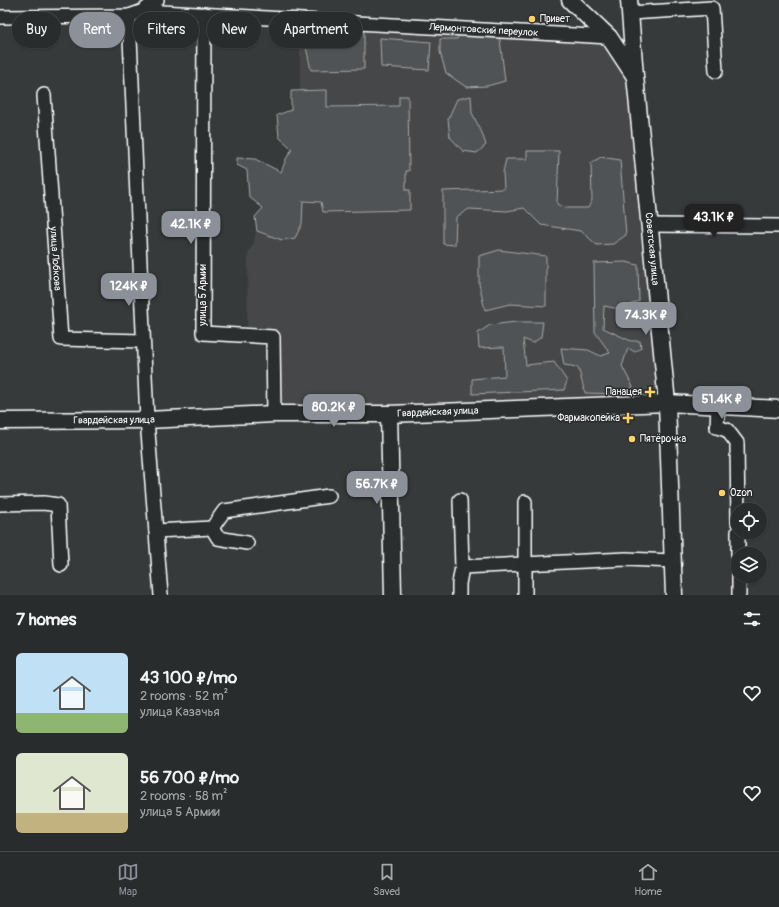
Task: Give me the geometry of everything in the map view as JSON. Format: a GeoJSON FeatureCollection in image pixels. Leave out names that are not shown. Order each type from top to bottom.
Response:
{"type":"FeatureCollection","features":[{"type":"Feature","properties":{"kind":"main road"},"geometry":{"type":"LineString","coordinates":[[576,3],[609,37],[635,76]]}},
{"type":"Feature","properties":{"kind":"main road","name":"Советская улица"},"geometry":{"type":"LineString","coordinates":[[630,6],[635,76],[667,403],[674,595]]}},
{"type":"Feature","properties":{"kind":"main road","name":"Гвардейская улица"},"geometry":{"type":"LineString","coordinates":[[0,421],[147,420],[274,414],[389,414],[667,403],[779,408]]}},
{"type":"Feature","properties":{"kind":"main road"},"geometry":{"type":"LineString","coordinates":[[389,414],[393,595]]}},
{"type":"Feature","properties":{"kind":"street"},"geometry":{"type":"LineString","coordinates":[[143,11],[156,0]]}},
{"type":"Feature","properties":{"kind":"street"},"geometry":{"type":"LineString","coordinates":[[630,6],[712,8],[716,71]]}},
{"type":"Feature","properties":{"kind":"street","name":"Лермонтовский переулок"},"geometry":{"type":"LineString","coordinates":[[0,17],[129,16],[143,11],[609,37]]}},
{"type":"Feature","properties":{"kind":"street","name":"улица 5 Армии"},"geometry":{"type":"LineString","coordinates":[[204,14],[203,333],[273,337],[274,414]]}},
{"type":"Feature","properties":{"kind":"street"},"geometry":{"type":"LineString","coordinates":[[129,16],[147,420],[161,595]]}},
{"type":"Feature","properties":{"kind":"street","name":"улица Лобкова"},"geometry":{"type":"LineString","coordinates":[[44,95],[61,339],[143,341]]}},
{"type":"Feature","properties":{"kind":"street"},"geometry":{"type":"LineString","coordinates":[[649,225],[779,226]]}},
{"type":"Feature","properties":{"kind":"street"},"geometry":{"type":"LineString","coordinates":[[718,406],[717,427],[727,430],[737,443],[738,503]]}},
{"type":"Feature","properties":{"kind":"street"},"geometry":{"type":"LineString","coordinates":[[212,528],[224,511],[329,496]]}},
{"type":"Feature","properties":{"kind":"street"},"geometry":{"type":"LineString","coordinates":[[459,595],[462,567],[460,500]]}},
{"type":"Feature","properties":{"kind":"street"},"geometry":{"type":"LineString","coordinates":[[525,502],[525,595]]}},
{"type":"Feature","properties":{"kind":"street"},"geometry":{"type":"LineString","coordinates":[[0,504],[44,503],[58,505],[61,565]]}},
{"type":"Feature","properties":{"kind":"street"},"geometry":{"type":"LineString","coordinates":[[156,531],[212,528]]}},
{"type":"Feature","properties":{"kind":"street"},"geometry":{"type":"LineString","coordinates":[[212,528],[218,538],[247,543]]}},
{"type":"Feature","properties":{"kind":"street"},"geometry":{"type":"LineString","coordinates":[[462,567],[626,559],[673,561]]}},
{"type":"Feature","properties":{"kind":"street"},"geometry":{"type":"LineString","coordinates":[[739,583],[739,595]]}},
{"type":"Feature","properties":{"kind":"shaded area"},"geometry":{"type":"Polygon","coordinates":[[[362,23],[609,37],[635,76],[667,403],[274,414],[273,338],[247,336],[248,253],[254,243],[256,229],[302,224],[302,201],[322,202],[323,212],[410,210],[409,190],[406,190],[406,171],[409,171],[399,106],[327,107],[326,90],[300,91],[300,48],[362,48],[362,23]]]}},
{"type":"Feature","properties":{"kind":"shaded area"},"geometry":{"type":"Polygon","coordinates":[[[462,29],[499,31],[505,81],[487,86],[466,87],[446,73],[440,52],[440,39],[457,39],[462,29]]]}},
{"type":"Feature","properties":{"kind":"shaded area"},"geometry":{"type":"Polygon","coordinates":[[[362,32],[364,32],[364,69],[311,70],[306,48],[362,48],[362,32]]]}},
{"type":"Feature","properties":{"kind":"shaded area"},"geometry":{"type":"Polygon","coordinates":[[[380,38],[431,42],[429,70],[381,67],[380,38]]]}},
{"type":"Feature","properties":{"kind":"shaded area"},"geometry":{"type":"Polygon","coordinates":[[[327,90],[327,107],[399,106],[399,96],[408,96],[409,171],[406,171],[406,190],[410,190],[410,210],[323,212],[321,202],[303,201],[302,224],[295,238],[282,240],[257,231],[255,217],[263,208],[249,197],[247,170],[237,165],[237,158],[255,159],[281,172],[292,149],[279,137],[277,115],[291,110],[291,91],[327,90]]]}},
{"type":"Feature","properties":{"kind":"shaded area"},"geometry":{"type":"Polygon","coordinates":[[[471,96],[472,113],[486,145],[477,153],[463,151],[450,137],[448,119],[457,99],[471,96]]]}},
{"type":"Feature","properties":{"kind":"shaded area"},"geometry":{"type":"Polygon","coordinates":[[[527,151],[559,151],[557,204],[565,208],[588,208],[592,200],[591,163],[601,157],[620,160],[626,235],[613,244],[597,245],[581,231],[541,225],[524,208],[507,211],[469,209],[456,217],[455,245],[443,244],[443,191],[504,189],[503,172],[506,159],[527,159],[527,151]]]}},
{"type":"Feature","properties":{"kind":"shaded area"},"geometry":{"type":"Polygon","coordinates":[[[499,250],[546,256],[546,306],[510,304],[485,310],[479,284],[479,256],[499,250]]]}},
{"type":"Feature","properties":{"kind":"shaded area"},"geometry":{"type":"Polygon","coordinates":[[[626,262],[638,265],[639,301],[620,309],[604,306],[603,328],[631,341],[640,341],[641,348],[635,352],[628,348],[622,366],[633,387],[619,394],[585,393],[578,367],[564,365],[561,348],[588,350],[601,356],[610,353],[595,332],[594,263],[626,262]]]}},
{"type":"Feature","properties":{"kind":"shaded area"},"geometry":{"type":"Polygon","coordinates":[[[516,322],[543,322],[541,337],[533,343],[523,339],[526,365],[554,362],[567,381],[564,390],[472,394],[472,379],[505,376],[504,347],[479,348],[478,333],[490,325],[516,322]]]}},
{"type":"Feature","properties":{"kind":"place","name":"Привет"},"geometry":{"type":"Point","coordinates":[532,19]}},
{"type":"Feature","properties":{"kind":"place","name":"Панацея"},"geometry":{"type":"Point","coordinates":[650,392]}},
{"type":"Feature","properties":{"kind":"place","name":"Фармакопейка"},"geometry":{"type":"Point","coordinates":[628,418]}},
{"type":"Feature","properties":{"kind":"place","name":"Пятёрочка"},"geometry":{"type":"Point","coordinates":[632,439]}},
{"type":"Feature","properties":{"kind":"place","name":"Ozon"},"geometry":{"type":"Point","coordinates":[722,493]}}]}
